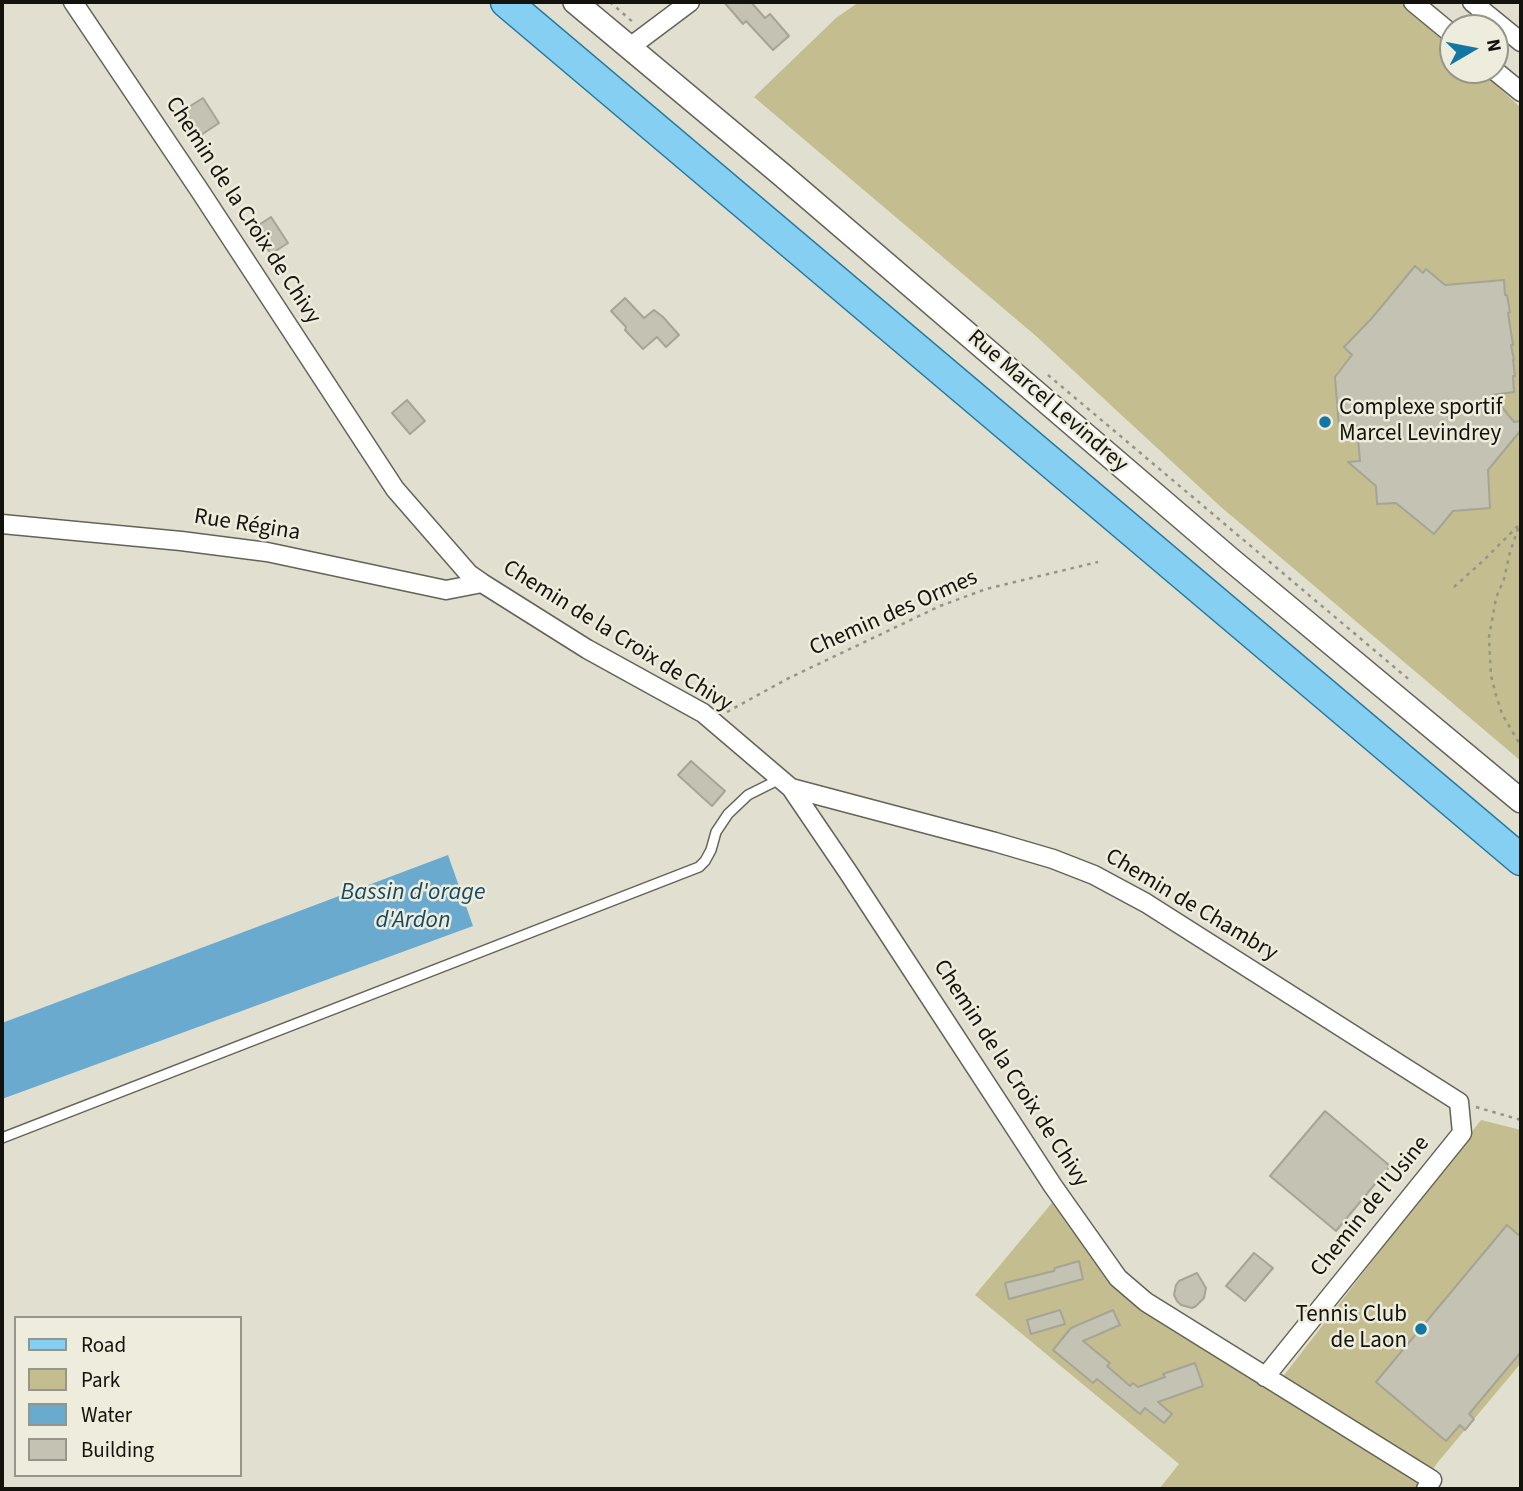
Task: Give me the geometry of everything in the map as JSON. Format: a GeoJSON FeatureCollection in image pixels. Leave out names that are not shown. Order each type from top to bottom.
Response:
{"type":"FeatureCollection","features":[{"type":"Feature","properties":{"kind":"main road"},"geometry":{"type":"LineString","coordinates":[[506,2],[1521,860]]}},
{"type":"Feature","properties":{"kind":"street","name":"Chemin de la Croix de Chivy"},"geometry":{"type":"LineString","coordinates":[[73,2],[395,489],[469,573],[587,649],[704,713],[786,783],[855,883],[1053,1186],[1118,1278],[1146,1302],[1429,1484]]}},
{"type":"Feature","properties":{"kind":"street","name":"Rue Marcel Levindrey"},"geometry":{"type":"LineString","coordinates":[[575,2],[638,41],[792,183],[1230,559],[1521,801]]}},
{"type":"Feature","properties":{"kind":"street"},"geometry":{"type":"LineString","coordinates":[[638,41],[691,2]]}},
{"type":"Feature","properties":{"kind":"street"},"geometry":{"type":"LineString","coordinates":[[1413,2],[1439,23]]}},
{"type":"Feature","properties":{"kind":"street"},"geometry":{"type":"LineString","coordinates":[[1472,2],[1521,42]]}},
{"type":"Feature","properties":{"kind":"street","name":"Rue Régina"},"geometry":{"type":"LineString","coordinates":[[2,524],[267,552],[446,590],[482,583]]}},
{"type":"Feature","properties":{"kind":"street","name":"Chemin de Chambry"},"geometry":{"type":"LineString","coordinates":[[786,783],[1053,859],[1094,875],[1146,903],[1459,1102]]}},
{"type":"Feature","properties":{"kind":"street","name":"Chemin de l'Usine"},"geometry":{"type":"LineString","coordinates":[[1265,1377],[1462,1133],[1459,1102]]}},
{"type":"Feature","properties":{"kind":"lane"},"geometry":{"type":"LineString","coordinates":[[2,1138],[699,867],[705,861],[716,832],[728,814],[748,795],[786,783]]}},
{"type":"Feature","properties":{"kind":"path"},"geometry":{"type":"LineString","coordinates":[[610,2],[638,41]]}},
{"type":"Feature","properties":{"kind":"path"},"geometry":{"type":"LineString","coordinates":[[1046,373],[1415,685]]}},
{"type":"Feature","properties":{"kind":"path"},"geometry":{"type":"LineString","coordinates":[[1454,587],[1521,522]]}},
{"type":"Feature","properties":{"kind":"path"},"geometry":{"type":"LineString","coordinates":[[1521,522],[1492,618],[1489,637],[1491,676],[1499,705],[1511,732],[1521,746]]}},
{"type":"Feature","properties":{"kind":"path","name":"Chemin des Ormes"},"geometry":{"type":"LineString","coordinates":[[712,720],[787,679],[940,606],[986,589],[1098,562]]}},
{"type":"Feature","properties":{"kind":"path"},"geometry":{"type":"LineString","coordinates":[[1459,1102],[1521,1120]]}},
{"type":"Feature","properties":{"kind":"green space","name":"Complexe sportif Marcel Levindrey"},"geometry":{"type":"Polygon","coordinates":[[[859,2],[1406,2],[1439,32],[1439,84],[1495,84],[1521,108],[1521,761],[1221,507],[1036,336],[754,97],[836,18],[859,2]]]}},
{"type":"Feature","properties":{"kind":"green space","name":"Tennis Club de Laon"},"geometry":{"type":"Polygon","coordinates":[[[1481,1120],[1521,1130],[1521,1363],[1438,1462],[1420,1489],[1159,1489],[1179,1464],[975,1295],[1056,1198],[1122,1292],[1275,1387],[1481,1120]]]}},
{"type":"Feature","properties":{"kind":"water","name":"Bassin d'orage d'Ardon"},"geometry":{"type":"Polygon","coordinates":[[[448,855],[473,926],[2,1099],[2,1023],[448,855]]]}},
{"type":"Feature","properties":{"kind":"building"},"geometry":{"type":"Polygon","coordinates":[[[724,2],[751,2],[765,18],[770,14],[789,36],[773,50],[746,21],[743,24],[724,2]]]}},
{"type":"Feature","properties":{"kind":"building"},"geometry":{"type":"Polygon","coordinates":[[[203,98],[219,123],[201,135],[184,110],[203,98]]]}},
{"type":"Feature","properties":{"kind":"building"},"geometry":{"type":"Polygon","coordinates":[[[271,217],[288,243],[271,254],[254,228],[271,217]]]}},
{"type":"Feature","properties":{"kind":"building"},"geometry":{"type":"Polygon","coordinates":[[[1415,266],[1423,273],[1426,269],[1445,285],[1504,280],[1513,345],[1514,392],[1492,395],[1514,422],[1521,421],[1521,430],[1488,470],[1490,508],[1453,511],[1434,534],[1396,503],[1377,504],[1376,486],[1348,462],[1360,461],[1357,426],[1339,428],[1335,377],[1352,355],[1344,347],[1415,266]]]}},
{"type":"Feature","properties":{"kind":"building"},"geometry":{"type":"Polygon","coordinates":[[[625,298],[644,318],[654,310],[679,335],[666,347],[657,337],[643,349],[611,311],[625,298]]]}},
{"type":"Feature","properties":{"kind":"building"},"geometry":{"type":"Polygon","coordinates":[[[407,400],[425,421],[410,434],[392,413],[407,400]]]}},
{"type":"Feature","properties":{"kind":"building"},"geometry":{"type":"Polygon","coordinates":[[[691,761],[725,791],[712,806],[678,775],[691,761]]]}},
{"type":"Feature","properties":{"kind":"building"},"geometry":{"type":"Polygon","coordinates":[[[1325,1111],[1390,1166],[1336,1231],[1270,1176],[1325,1111]]]}},
{"type":"Feature","properties":{"kind":"building"},"geometry":{"type":"Polygon","coordinates":[[[1507,1225],[1521,1237],[1521,1352],[1469,1414],[1474,1419],[1465,1430],[1460,1425],[1446,1441],[1376,1382],[1507,1225]]]}},
{"type":"Feature","properties":{"kind":"building"},"geometry":{"type":"Polygon","coordinates":[[[1254,1253],[1273,1268],[1245,1301],[1226,1286],[1254,1253]]]}},
{"type":"Feature","properties":{"kind":"building"},"geometry":{"type":"Polygon","coordinates":[[[1079,1261],[1083,1279],[1009,1299],[1005,1283],[1054,1271],[1055,1268],[1079,1261]]]}},
{"type":"Feature","properties":{"kind":"building"},"geometry":{"type":"Polygon","coordinates":[[[1197,1273],[1206,1288],[1204,1298],[1192,1308],[1181,1305],[1174,1295],[1176,1285],[1197,1273]]]}},
{"type":"Feature","properties":{"kind":"building"},"geometry":{"type":"Polygon","coordinates":[[[1060,1310],[1065,1324],[1031,1334],[1027,1320],[1060,1310]]]}},
{"type":"Feature","properties":{"kind":"building"},"geometry":{"type":"Polygon","coordinates":[[[1113,1310],[1120,1325],[1083,1341],[1110,1363],[1107,1366],[1130,1386],[1133,1383],[1138,1387],[1165,1377],[1163,1374],[1195,1363],[1203,1386],[1158,1402],[1172,1414],[1164,1423],[1145,1408],[1140,1414],[1097,1379],[1093,1383],[1053,1350],[1071,1328],[1113,1310]]]}},
{"type":"Feature","properties":{"kind":"place","name":"Complexe sportif Marcel Levindrey"},"geometry":{"type":"Point","coordinates":[1325,422]}},
{"type":"Feature","properties":{"kind":"place","name":"Tennis Club de Laon"},"geometry":{"type":"Point","coordinates":[1421,1329]}}]}
